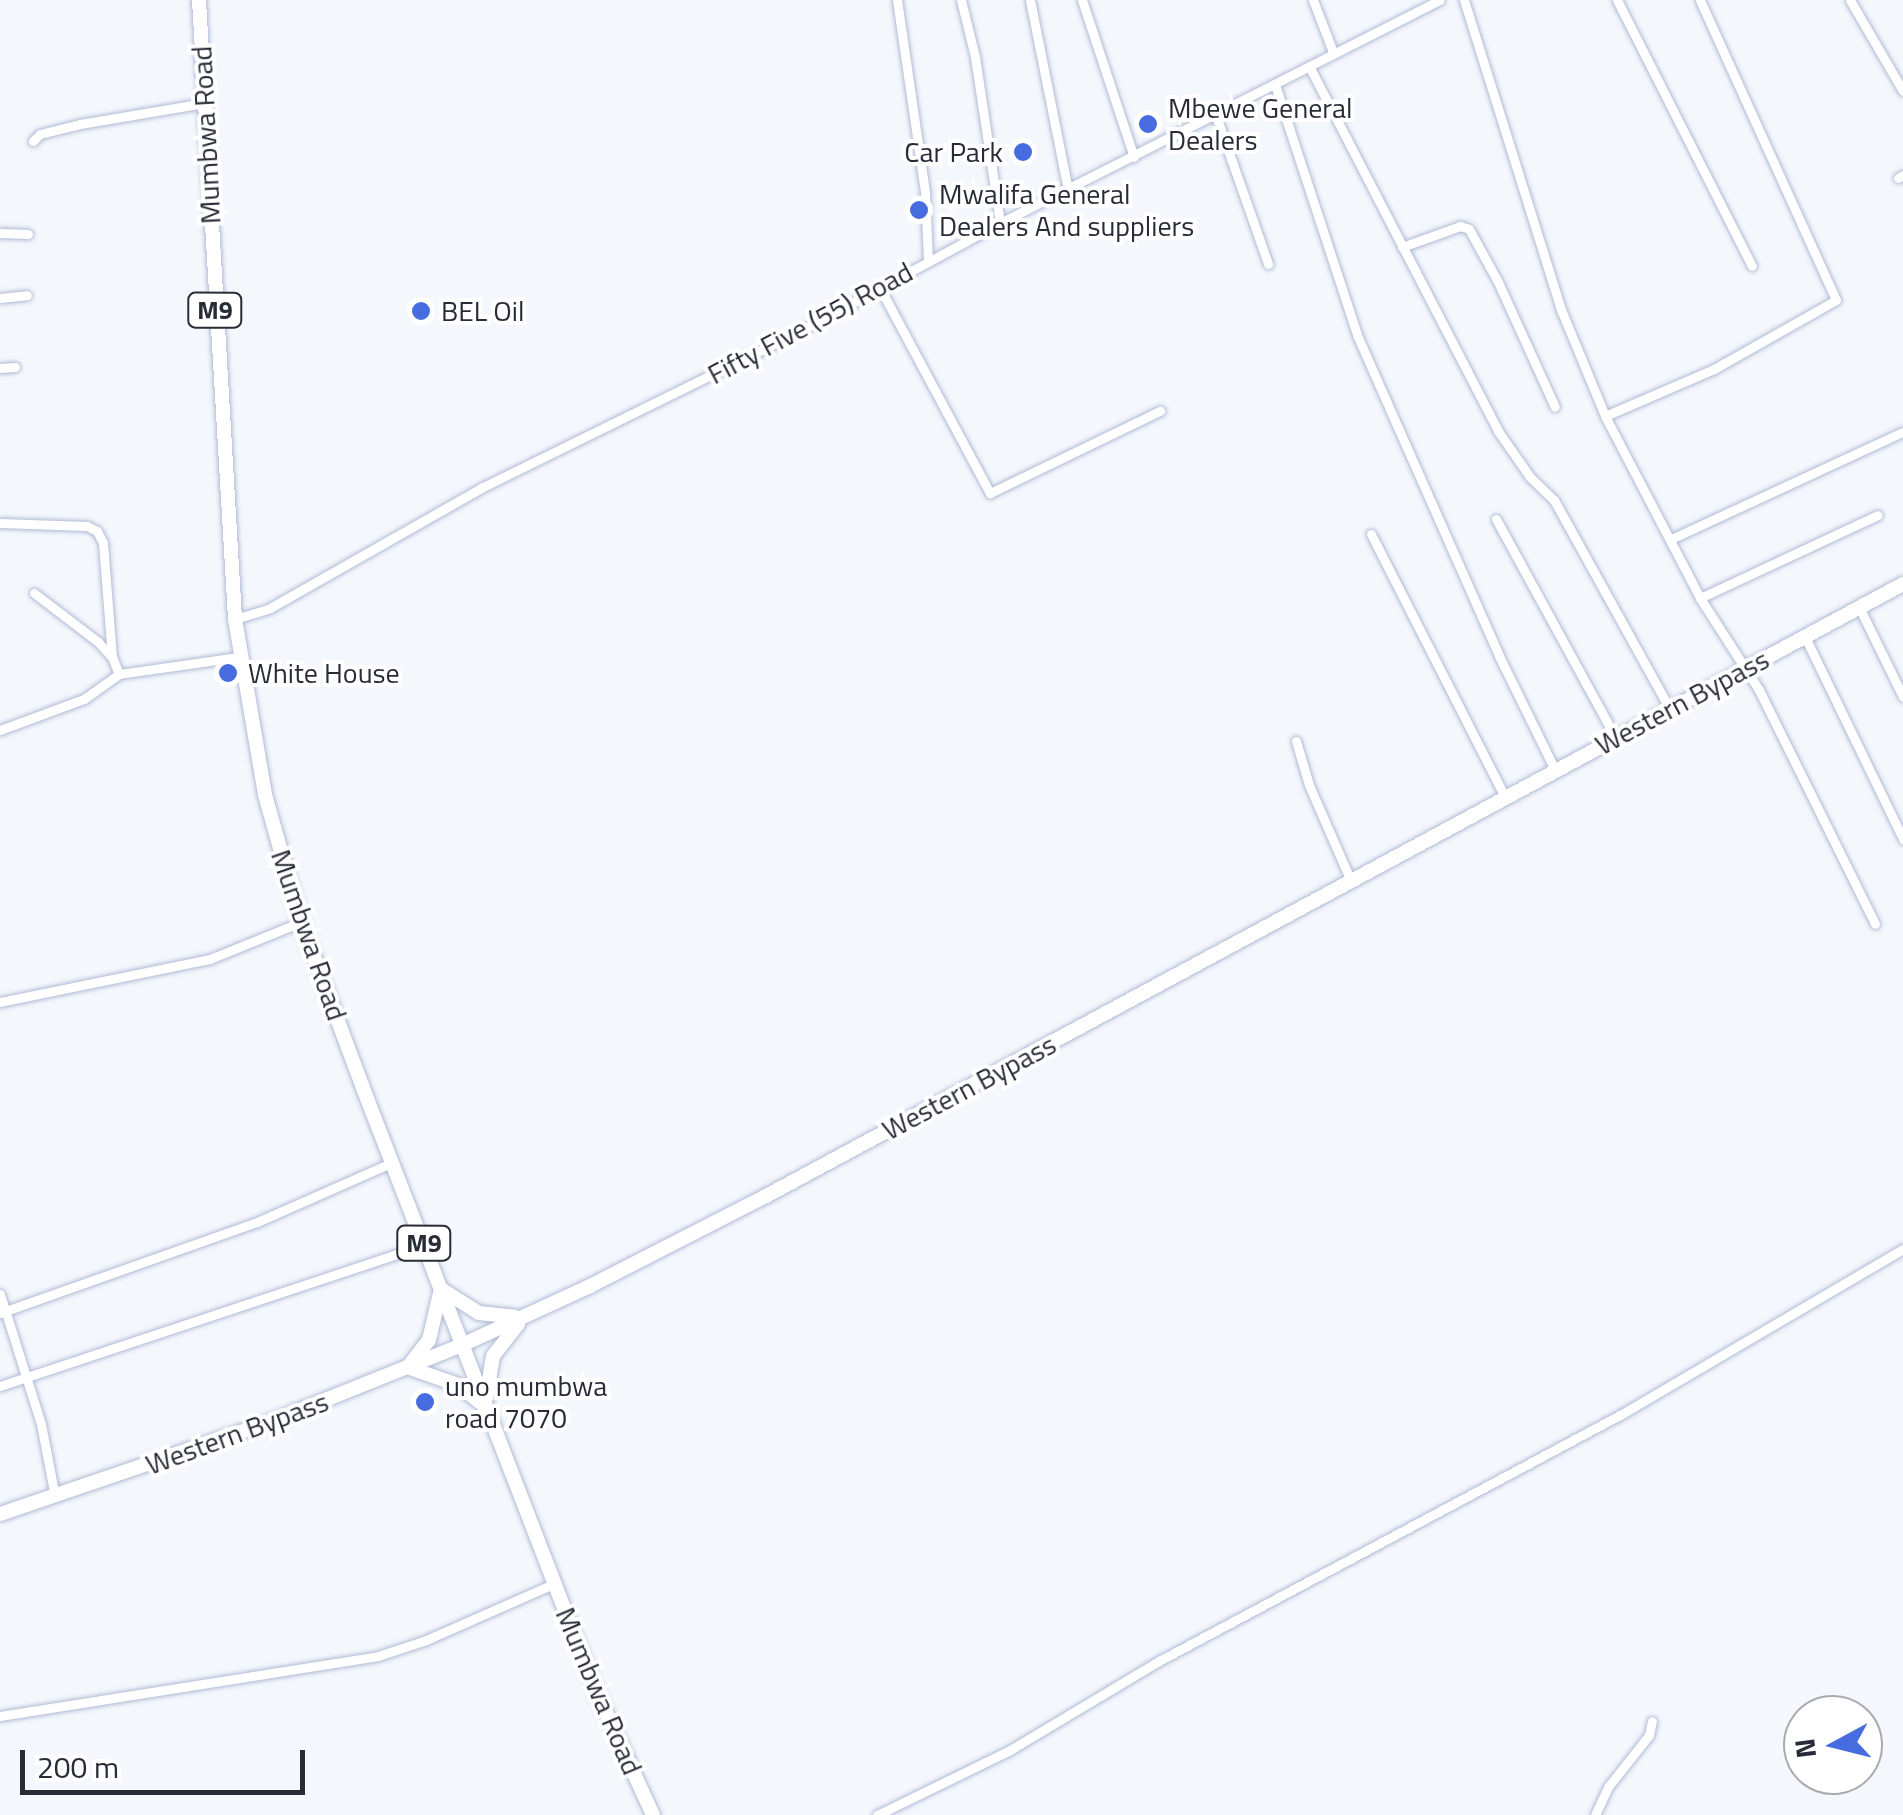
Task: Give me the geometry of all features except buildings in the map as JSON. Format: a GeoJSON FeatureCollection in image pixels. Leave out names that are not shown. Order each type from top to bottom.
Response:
{"type":"FeatureCollection","features":[{"type":"Feature","properties":{"kind":"main road","name":"Mumbwa Road"},"geometry":{"type":"LineString","coordinates":[[199,0],[235,619],[265,795],[301,922],[440,1288],[596,1691],[653,1815]]}},
{"type":"Feature","properties":{"kind":"main road","name":"Western Bypass"},"geometry":{"type":"LineString","coordinates":[[0,1514],[220,1441],[526,1317],[766,1196],[1903,584]]}},
{"type":"Feature","properties":{"kind":"main road"},"geometry":{"type":"LineString","coordinates":[[440,1288],[457,1304],[478,1313],[526,1317]]}},
{"type":"Feature","properties":{"kind":"main road"},"geometry":{"type":"LineString","coordinates":[[440,1288],[430,1340],[407,1367],[442,1377],[486,1407],[493,1356],[506,1334],[526,1317]]}},
{"type":"Feature","properties":{"kind":"street"},"geometry":{"type":"LineString","coordinates":[[897,0],[924,192],[928,261]]}},
{"type":"Feature","properties":{"kind":"street"},"geometry":{"type":"LineString","coordinates":[[961,0],[975,57],[1000,223]]}},
{"type":"Feature","properties":{"kind":"street"},"geometry":{"type":"LineString","coordinates":[[1030,0],[1068,192]]}},
{"type":"Feature","properties":{"kind":"street"},"geometry":{"type":"LineString","coordinates":[[1082,0],[1134,157]]}},
{"type":"Feature","properties":{"kind":"street"},"geometry":{"type":"LineString","coordinates":[[1314,0],[1333,52]]}},
{"type":"Feature","properties":{"kind":"street","name":"Fifty Five (55) Road"},"geometry":{"type":"LineString","coordinates":[[235,619],[270,608],[483,487],[1440,0]]}},
{"type":"Feature","properties":{"kind":"street"},"geometry":{"type":"LineString","coordinates":[[1464,0],[1562,312],[1606,416],[1700,598],[1747,668],[1875,924]]}},
{"type":"Feature","properties":{"kind":"street"},"geometry":{"type":"LineString","coordinates":[[1616,0],[1752,266]]}},
{"type":"Feature","properties":{"kind":"street"},"geometry":{"type":"LineString","coordinates":[[1606,416],[1686,384],[1836,300],[1700,0]]}},
{"type":"Feature","properties":{"kind":"street"},"geometry":{"type":"LineString","coordinates":[[1850,0],[1903,91]]}},
{"type":"Feature","properties":{"kind":"street"},"geometry":{"type":"LineString","coordinates":[[1310,66],[1498,431],[1530,476],[1554,500],[1670,709]]}},
{"type":"Feature","properties":{"kind":"street"},"geometry":{"type":"LineString","coordinates":[[1275,86],[1357,335],[1499,656],[1555,770]]}},
{"type":"Feature","properties":{"kind":"street"},"geometry":{"type":"LineString","coordinates":[[33,142],[40,134],[80,124],[204,103]]}},
{"type":"Feature","properties":{"kind":"street"},"geometry":{"type":"LineString","coordinates":[[1216,116],[1268,264]]}},
{"type":"Feature","properties":{"kind":"street"},"geometry":{"type":"LineString","coordinates":[[1402,247],[1460,226],[1469,229],[1555,407]]}},
{"type":"Feature","properties":{"kind":"street"},"geometry":{"type":"LineString","coordinates":[[0,234],[28,234]]}},
{"type":"Feature","properties":{"kind":"street"},"geometry":{"type":"LineString","coordinates":[[880,288],[990,493],[1160,411]]}},
{"type":"Feature","properties":{"kind":"street"},"geometry":{"type":"LineString","coordinates":[[0,298],[28,295]]}},
{"type":"Feature","properties":{"kind":"street"},"geometry":{"type":"LineString","coordinates":[[0,368],[15,367]]}},
{"type":"Feature","properties":{"kind":"street"},"geometry":{"type":"LineString","coordinates":[[1671,539],[1903,432]]}},
{"type":"Feature","properties":{"kind":"street"},"geometry":{"type":"LineString","coordinates":[[1700,598],[1878,515]]}},
{"type":"Feature","properties":{"kind":"street"},"geometry":{"type":"LineString","coordinates":[[1496,520],[1616,738]]}},
{"type":"Feature","properties":{"kind":"street"},"geometry":{"type":"LineString","coordinates":[[0,523],[88,526],[97,531],[104,543],[112,657],[119,674]]}},
{"type":"Feature","properties":{"kind":"street"},"geometry":{"type":"LineString","coordinates":[[1371,534],[1504,797]]}},
{"type":"Feature","properties":{"kind":"street"},"geometry":{"type":"LineString","coordinates":[[34,593],[112,657]]}},
{"type":"Feature","properties":{"kind":"street"},"geometry":{"type":"LineString","coordinates":[[1859,608],[1903,697]]}},
{"type":"Feature","properties":{"kind":"street"},"geometry":{"type":"LineString","coordinates":[[1805,637],[1903,839]]}},
{"type":"Feature","properties":{"kind":"street"},"geometry":{"type":"LineString","coordinates":[[0,730],[84,699],[119,674],[239,658]]}},
{"type":"Feature","properties":{"kind":"street"},"geometry":{"type":"LineString","coordinates":[[1296,741],[1309,785],[1350,880]]}},
{"type":"Feature","properties":{"kind":"street"},"geometry":{"type":"LineString","coordinates":[[0,1002],[210,959],[301,922]]}},
{"type":"Feature","properties":{"kind":"street"},"geometry":{"type":"LineString","coordinates":[[3,1312],[258,1222],[393,1162]]}},
{"type":"Feature","properties":{"kind":"street"},"geometry":{"type":"LineString","coordinates":[[0,1386],[424,1244]]}},
{"type":"Feature","properties":{"kind":"street"},"geometry":{"type":"LineString","coordinates":[[877,1815],[1010,1750],[1159,1662],[1620,1415],[1903,1249]]}},
{"type":"Feature","properties":{"kind":"street"},"geometry":{"type":"LineString","coordinates":[[0,1294],[3,1312],[29,1377],[55,1497]]}},
{"type":"Feature","properties":{"kind":"street"},"geometry":{"type":"LineString","coordinates":[[0,1716],[378,1656],[426,1640],[555,1583]]}},
{"type":"Feature","properties":{"kind":"street"},"geometry":{"type":"LineString","coordinates":[[1595,1815],[1608,1787],[1649,1735],[1652,1721]]}},
{"type":"Feature","properties":{"kind":"place","name":"Mbewe General Dealers"},"geometry":{"type":"Point","coordinates":[1148,124]}},
{"type":"Feature","properties":{"kind":"place","name":"Car Park"},"geometry":{"type":"Point","coordinates":[1023,152]}},
{"type":"Feature","properties":{"kind":"place","name":"Mwalifa General Dealers And suppliers"},"geometry":{"type":"Point","coordinates":[919,210]}},
{"type":"Feature","properties":{"kind":"place","name":"BEL Oil"},"geometry":{"type":"Point","coordinates":[421,311]}},
{"type":"Feature","properties":{"kind":"place","name":"White House"},"geometry":{"type":"Point","coordinates":[228,673]}},
{"type":"Feature","properties":{"kind":"place","name":"uno mumbwa road 7070"},"geometry":{"type":"Point","coordinates":[425,1402]}}]}
